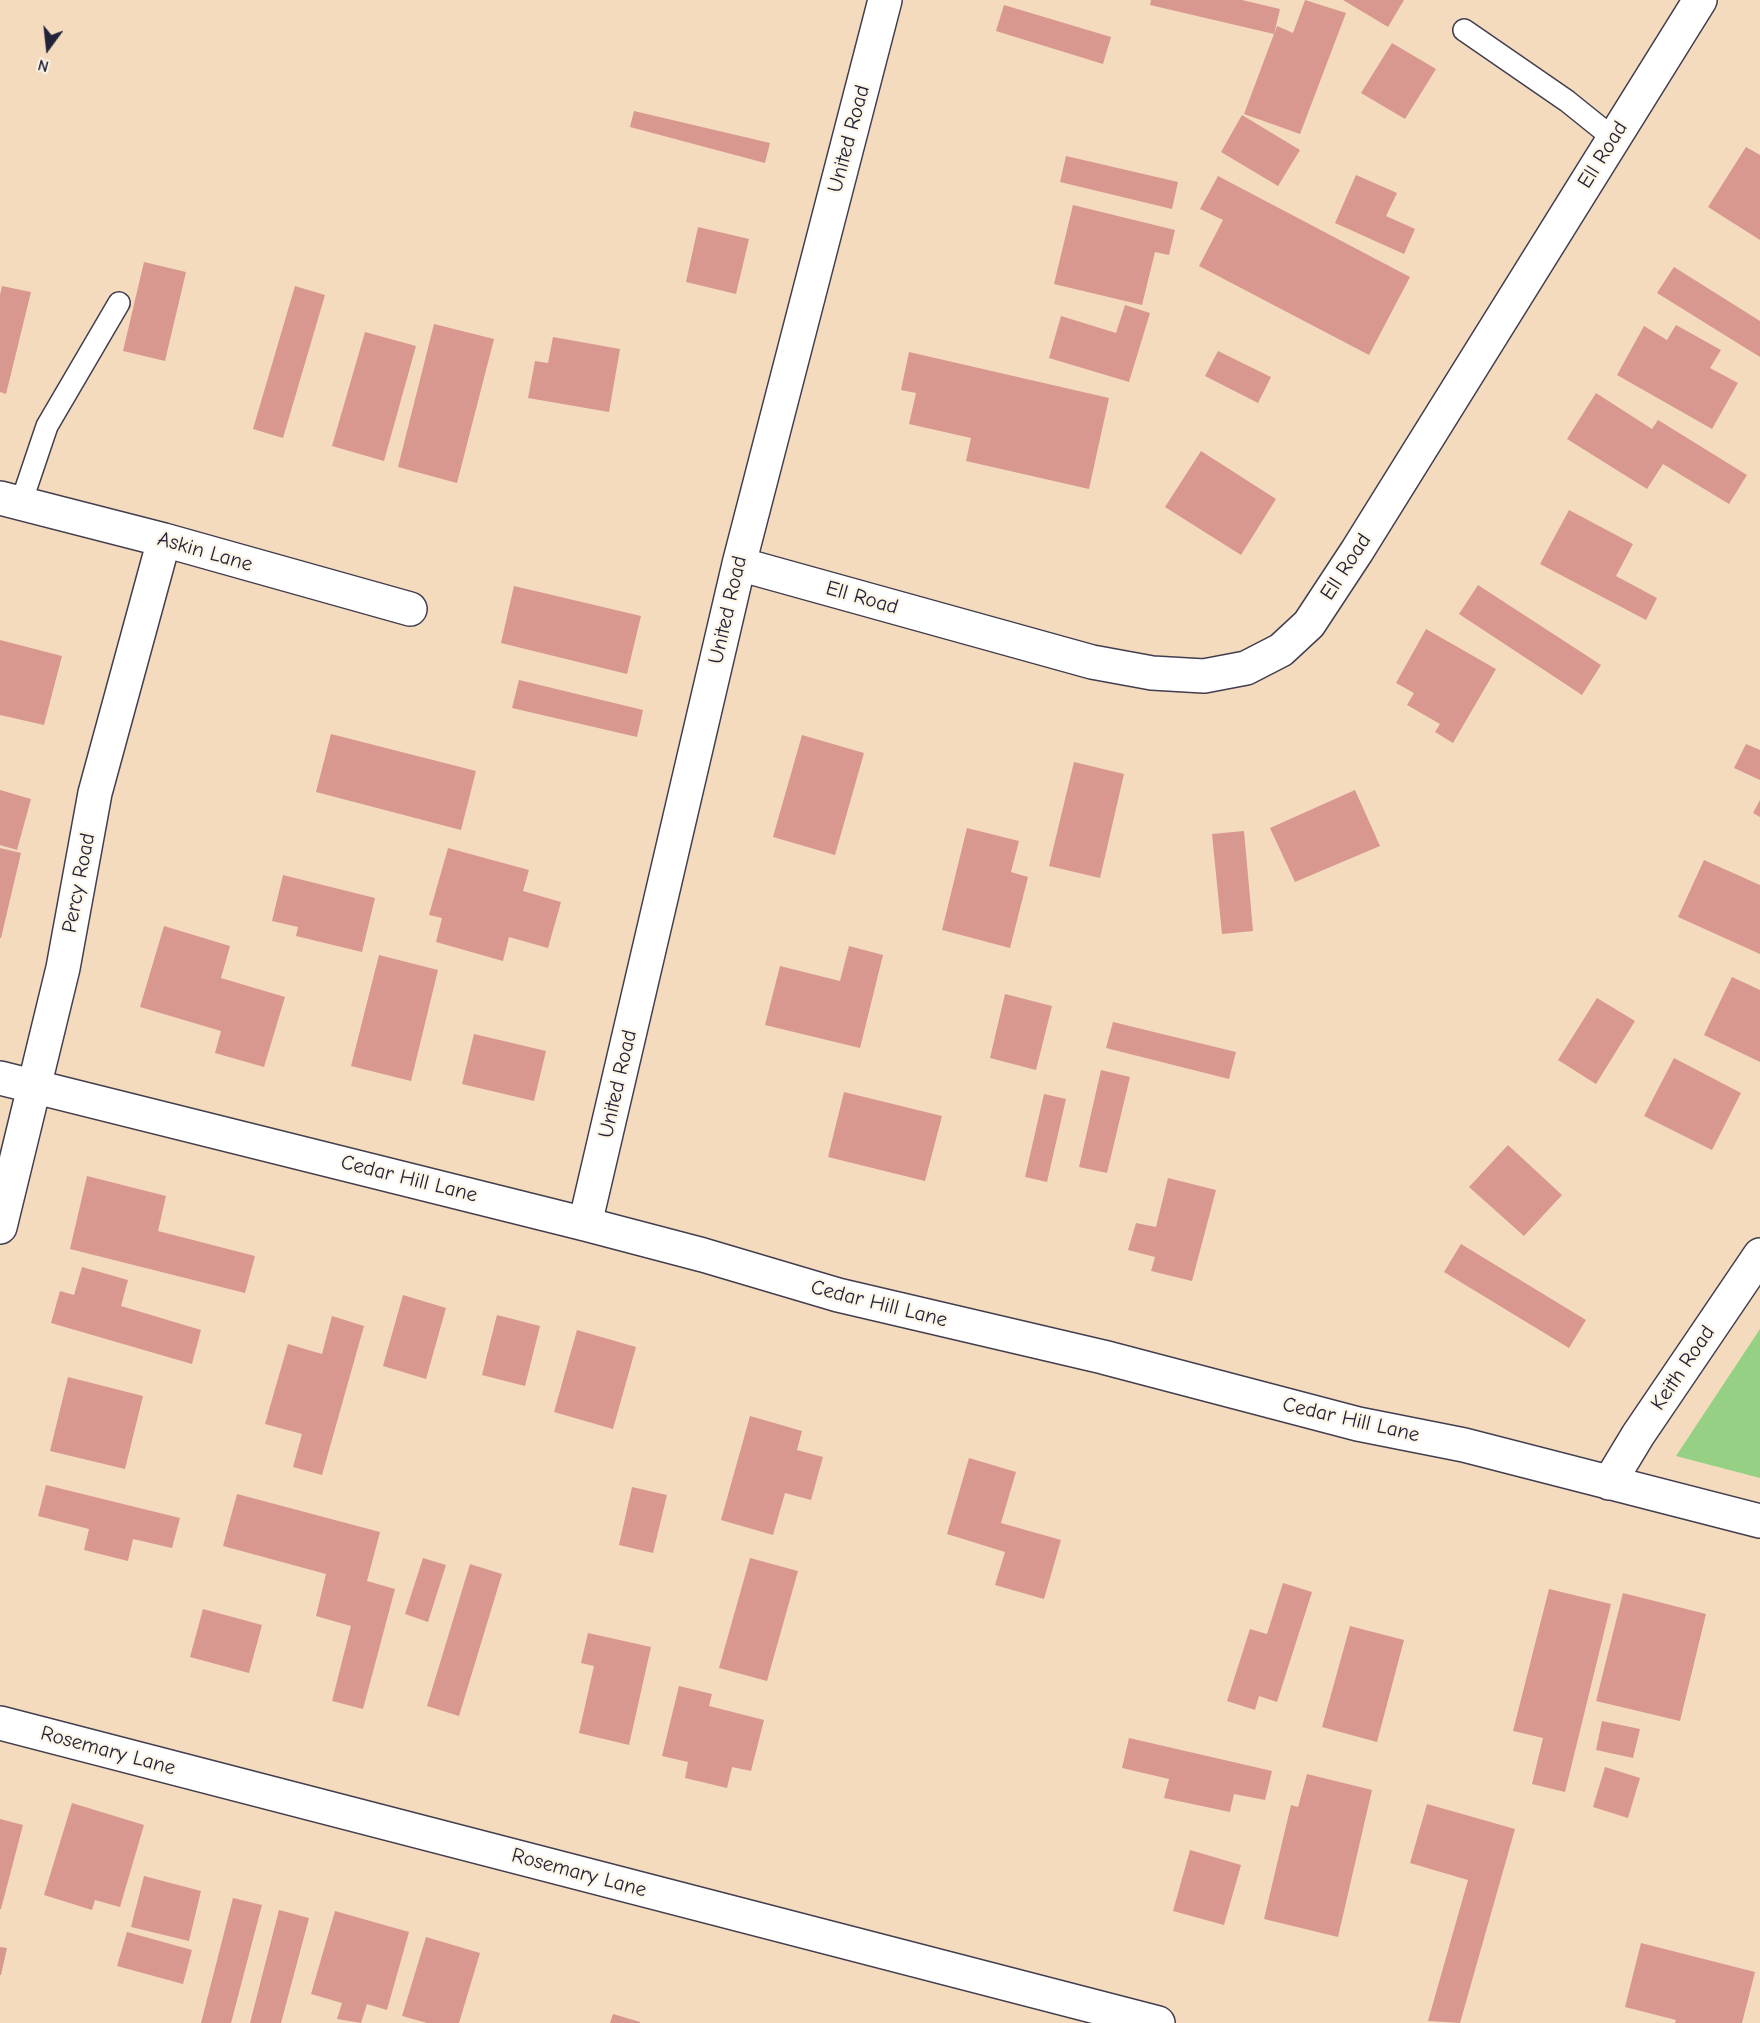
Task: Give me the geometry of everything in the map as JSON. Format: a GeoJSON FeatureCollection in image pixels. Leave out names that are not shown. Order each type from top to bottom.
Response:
{"type":"FeatureCollection","features":[{"type":"Feature","properties":{"kind":"street","name":"United Road"},"geometry":{"type":"LineString","coordinates":[[585,1224],[739,564],[885,0]]}},
{"type":"Feature","properties":{"kind":"street","name":"Ell Road"},"geometry":{"type":"LineString","coordinates":[[739,564],[1092,662],[1152,673],[1204,676],[1246,668],[1281,650],[1309,624],[1700,0]]}},
{"type":"Feature","properties":{"kind":"street","name":"Askin Lane"},"geometry":{"type":"LineString","coordinates":[[10,500],[164,540],[410,609]]}},
{"type":"Feature","properties":{"kind":"street","name":"Percy Road"},"geometry":{"type":"LineString","coordinates":[[0,1227],[63,968],[95,793],[164,540]]}},
{"type":"Feature","properties":{"kind":"street","name":"Cedar Hill Lane"},"geometry":{"type":"LineString","coordinates":[[0,1078],[585,1224],[703,1255],[838,1295],[1103,1357],[1358,1424],[1464,1445],[1760,1521]]}},
{"type":"Feature","properties":{"kind":"street","name":"Keith Road"},"geometry":{"type":"LineString","coordinates":[[1609,1483],[1638,1435],[1760,1255]]}},
{"type":"Feature","properties":{"kind":"street","name":"Rosemary Lane"},"geometry":{"type":"LineString","coordinates":[[0,1723],[1158,2023]]}},
{"type":"Feature","properties":{"kind":"lane"},"geometry":{"type":"LineString","coordinates":[[1464,30],[1567,101],[1613,138]]}},
{"type":"Feature","properties":{"kind":"lane"},"geometry":{"type":"LineString","coordinates":[[10,500],[47,426],[119,303]]}},
{"type":"Feature","properties":{"kind":"green space"},"geometry":{"type":"Polygon","coordinates":[[[1760,1329],[1760,1478],[1676,1456],[1760,1329]]]}},
{"type":"Feature","properties":{"kind":"building"},"geometry":{"type":"Polygon","coordinates":[[[1151,0],[1242,0],[1280,9],[1274,34],[1150,5],[1151,0]]]}},
{"type":"Feature","properties":{"kind":"building"},"geometry":{"type":"Polygon","coordinates":[[[1305,0],[1346,13],[1300,134],[1244,114],[1277,26],[1293,33],[1305,0]]]}},
{"type":"Feature","properties":{"kind":"building"},"geometry":{"type":"Polygon","coordinates":[[[1343,0],[1404,0],[1388,27],[1343,0]]]}},
{"type":"Feature","properties":{"kind":"building"},"geometry":{"type":"Polygon","coordinates":[[[1004,5],[1111,37],[1103,64],[996,31],[1004,5]]]}},
{"type":"Feature","properties":{"kind":"building"},"geometry":{"type":"Polygon","coordinates":[[[1392,43],[1436,69],[1405,119],[1361,93],[1392,43]]]}},
{"type":"Feature","properties":{"kind":"building"},"geometry":{"type":"Polygon","coordinates":[[[634,111],[770,143],[765,163],[630,127],[634,111]]]}},
{"type":"Feature","properties":{"kind":"building"},"geometry":{"type":"Polygon","coordinates":[[[1242,115],[1300,150],[1278,186],[1221,152],[1242,115]]]}},
{"type":"Feature","properties":{"kind":"building"},"geometry":{"type":"Polygon","coordinates":[[[1746,147],[1760,155],[1760,240],[1708,207],[1746,147]]]}},
{"type":"Feature","properties":{"kind":"building"},"geometry":{"type":"Polygon","coordinates":[[[1066,156],[1178,182],[1172,209],[1060,182],[1066,156]]]}},
{"type":"Feature","properties":{"kind":"building"},"geometry":{"type":"Polygon","coordinates":[[[1356,175],[1397,193],[1386,216],[1415,229],[1404,254],[1335,223],[1356,175]]]}},
{"type":"Feature","properties":{"kind":"building"},"geometry":{"type":"Polygon","coordinates":[[[1218,176],[1410,277],[1369,355],[1199,266],[1223,220],[1200,209],[1218,176]]]}},
{"type":"Feature","properties":{"kind":"building"},"geometry":{"type":"Polygon","coordinates":[[[1073,205],[1175,230],[1169,255],[1155,252],[1142,305],[1054,284],[1073,205]]]}},
{"type":"Feature","properties":{"kind":"building"},"geometry":{"type":"Polygon","coordinates":[[[698,227],[749,239],[736,294],[686,282],[698,227]]]}},
{"type":"Feature","properties":{"kind":"building"},"geometry":{"type":"Polygon","coordinates":[[[144,262],[186,272],[165,361],[123,351],[144,262]]]}},
{"type":"Feature","properties":{"kind":"building"},"geometry":{"type":"Polygon","coordinates":[[[1674,267],[1760,321],[1760,357],[1657,293],[1674,267]]]}},
{"type":"Feature","properties":{"kind":"building"},"geometry":{"type":"Polygon","coordinates":[[[2,286],[31,292],[6,394],[0,392],[0,295],[2,286]]]}},
{"type":"Feature","properties":{"kind":"building"},"geometry":{"type":"Polygon","coordinates":[[[295,286],[325,295],[283,438],[253,429],[295,286]]]}},
{"type":"Feature","properties":{"kind":"building"},"geometry":{"type":"Polygon","coordinates":[[[1125,305],[1150,313],[1129,382],[1049,358],[1061,316],[1116,333],[1125,305]]]}},
{"type":"Feature","properties":{"kind":"building"},"geometry":{"type":"Polygon","coordinates":[[[434,324],[494,339],[457,483],[398,467],[434,324]]]}},
{"type":"Feature","properties":{"kind":"building"},"geometry":{"type":"Polygon","coordinates":[[[1676,325],[1721,350],[1710,368],[1738,383],[1712,429],[1617,375],[1644,326],[1667,340],[1676,325]]]}},
{"type":"Feature","properties":{"kind":"building"},"geometry":{"type":"Polygon","coordinates":[[[365,332],[416,346],[384,461],[332,446],[365,332]]]}},
{"type":"Feature","properties":{"kind":"building"},"geometry":{"type":"Polygon","coordinates":[[[553,337],[620,349],[609,412],[528,398],[535,361],[548,363],[553,337]]]}},
{"type":"Feature","properties":{"kind":"building"},"geometry":{"type":"Polygon","coordinates":[[[1218,351],[1271,377],[1258,403],[1205,376],[1218,351]]]}},
{"type":"Feature","properties":{"kind":"building"},"geometry":{"type":"Polygon","coordinates":[[[909,352],[1109,398],[1089,489],[966,461],[971,438],[909,424],[916,393],[901,390],[909,352]]]}},
{"type":"Feature","properties":{"kind":"building"},"geometry":{"type":"Polygon","coordinates":[[[1596,393],[1652,429],[1658,420],[1747,475],[1729,504],[1663,464],[1647,489],[1567,439],[1596,393]]]}},
{"type":"Feature","properties":{"kind":"building"},"geometry":{"type":"Polygon","coordinates":[[[1201,451],[1276,499],[1241,555],[1165,507],[1201,451]]]}},
{"type":"Feature","properties":{"kind":"building"},"geometry":{"type":"Polygon","coordinates":[[[1569,510],[1633,544],[1616,576],[1657,598],[1646,620],[1540,564],[1569,510]]]}},
{"type":"Feature","properties":{"kind":"building"},"geometry":{"type":"Polygon","coordinates":[[[1478,585],[1601,665],[1582,695],[1459,614],[1478,585]]]}},
{"type":"Feature","properties":{"kind":"building"},"geometry":{"type":"Polygon","coordinates":[[[514,586],[641,616],[627,674],[501,643],[514,586]]]}},
{"type":"Feature","properties":{"kind":"building"},"geometry":{"type":"Polygon","coordinates":[[[1426,629],[1496,669],[1453,743],[1435,732],[1440,724],[1407,705],[1414,693],[1396,683],[1426,629]]]}},
{"type":"Feature","properties":{"kind":"building"},"geometry":{"type":"Polygon","coordinates":[[[0,640],[62,656],[44,725],[0,715],[0,640]]]}},
{"type":"Feature","properties":{"kind":"building"},"geometry":{"type":"Polygon","coordinates":[[[519,680],[643,710],[637,737],[512,708],[519,680]]]}},
{"type":"Feature","properties":{"kind":"building"},"geometry":{"type":"Polygon","coordinates":[[[331,734],[476,771],[461,830],[316,792],[331,734]]]}},
{"type":"Feature","properties":{"kind":"building"},"geometry":{"type":"Polygon","coordinates":[[[802,735],[864,753],[835,855],[773,837],[802,735]]]}},
{"type":"Feature","properties":{"kind":"building"},"geometry":{"type":"Polygon","coordinates":[[[1746,744],[1760,750],[1760,780],[1734,768],[1746,744]]]}},
{"type":"Feature","properties":{"kind":"building"},"geometry":{"type":"Polygon","coordinates":[[[1074,762],[1124,774],[1100,878],[1049,866],[1074,762]]]}},
{"type":"Feature","properties":{"kind":"building"},"geometry":{"type":"Polygon","coordinates":[[[0,790],[31,799],[17,850],[0,845],[0,790]]]}},
{"type":"Feature","properties":{"kind":"building"},"geometry":{"type":"Polygon","coordinates":[[[1355,790],[1380,846],[1295,882],[1270,828],[1355,790]]]}},
{"type":"Feature","properties":{"kind":"building"},"geometry":{"type":"Polygon","coordinates":[[[1760,800],[1760,817],[1753,813],[1760,800]]]}},
{"type":"Feature","properties":{"kind":"building"},"geometry":{"type":"Polygon","coordinates":[[[967,828],[1019,841],[1011,872],[1028,877],[1010,948],[942,930],[967,828]]]}},
{"type":"Feature","properties":{"kind":"building"},"geometry":{"type":"Polygon","coordinates":[[[1244,831],[1253,931],[1222,934],[1212,834],[1244,831]]]}},
{"type":"Feature","properties":{"kind":"building"},"geometry":{"type":"Polygon","coordinates":[[[0,848],[21,853],[1,938],[0,938],[0,848]]]}},
{"type":"Feature","properties":{"kind":"building"},"geometry":{"type":"Polygon","coordinates":[[[448,848],[529,870],[523,891],[561,902],[548,948],[509,937],[503,961],[436,942],[442,918],[429,915],[448,848]]]}},
{"type":"Feature","properties":{"kind":"building"},"geometry":{"type":"Polygon","coordinates":[[[1704,860],[1760,885],[1760,954],[1678,917],[1704,860]]]}},
{"type":"Feature","properties":{"kind":"building"},"geometry":{"type":"Polygon","coordinates":[[[283,875],[375,898],[362,952],[296,936],[298,927],[272,921],[283,875]]]}},
{"type":"Feature","properties":{"kind":"building"},"geometry":{"type":"Polygon","coordinates":[[[164,926],[230,946],[221,978],[285,997],[264,1067],[215,1053],[221,1031],[140,1007],[164,926]]]}},
{"type":"Feature","properties":{"kind":"building"},"geometry":{"type":"Polygon","coordinates":[[[849,946],[883,955],[860,1048],[765,1025],[780,966],[840,981],[849,946]]]}},
{"type":"Feature","properties":{"kind":"building"},"geometry":{"type":"Polygon","coordinates":[[[379,955],[438,970],[411,1081],[351,1066],[379,955]]]}},
{"type":"Feature","properties":{"kind":"building"},"geometry":{"type":"Polygon","coordinates":[[[1732,977],[1760,990],[1760,1062],[1704,1035],[1732,977]]]}},
{"type":"Feature","properties":{"kind":"building"},"geometry":{"type":"Polygon","coordinates":[[[1005,994],[1052,1006],[1036,1070],[990,1058],[1005,994]]]}},
{"type":"Feature","properties":{"kind":"building"},"geometry":{"type":"Polygon","coordinates":[[[1597,998],[1635,1021],[1596,1084],[1558,1060],[1597,998]]]}},
{"type":"Feature","properties":{"kind":"building"},"geometry":{"type":"Polygon","coordinates":[[[1113,1022],[1236,1052],[1229,1079],[1106,1048],[1113,1022]]]}},
{"type":"Feature","properties":{"kind":"building"},"geometry":{"type":"Polygon","coordinates":[[[474,1034],[546,1051],[534,1101],[462,1084],[474,1034]]]}},
{"type":"Feature","properties":{"kind":"building"},"geometry":{"type":"Polygon","coordinates":[[[1674,1058],[1741,1093],[1712,1150],[1644,1116],[1674,1058]]]}},
{"type":"Feature","properties":{"kind":"building"},"geometry":{"type":"Polygon","coordinates":[[[1101,1070],[1130,1077],[1107,1173],[1079,1167],[1101,1070]]]}},
{"type":"Feature","properties":{"kind":"building"},"geometry":{"type":"Polygon","coordinates":[[[844,1092],[942,1116],[925,1181],[828,1157],[844,1092]]]}},
{"type":"Feature","properties":{"kind":"building"},"geometry":{"type":"Polygon","coordinates":[[[1044,1094],[1066,1099],[1047,1182],[1025,1177],[1044,1094]]]}},
{"type":"Feature","properties":{"kind":"building"},"geometry":{"type":"Polygon","coordinates":[[[1508,1145],[1562,1195],[1524,1236],[1469,1187],[1508,1145]]]}},
{"type":"Feature","properties":{"kind":"building"},"geometry":{"type":"Polygon","coordinates":[[[87,1176],[166,1196],[158,1231],[255,1256],[245,1293],[70,1249],[87,1176]]]}},
{"type":"Feature","properties":{"kind":"building"},"geometry":{"type":"Polygon","coordinates":[[[1168,1178],[1216,1190],[1192,1281],[1151,1271],[1155,1257],[1128,1250],[1136,1223],[1156,1227],[1168,1178]]]}},
{"type":"Feature","properties":{"kind":"building"},"geometry":{"type":"Polygon","coordinates":[[[1461,1244],[1586,1320],[1569,1348],[1444,1272],[1461,1244]]]}},
{"type":"Feature","properties":{"kind":"building"},"geometry":{"type":"Polygon","coordinates":[[[82,1267],[128,1280],[121,1306],[201,1330],[192,1364],[51,1323],[60,1291],[74,1295],[82,1267]]]}},
{"type":"Feature","properties":{"kind":"building"},"geometry":{"type":"Polygon","coordinates":[[[403,1295],[446,1308],[426,1379],[383,1366],[403,1295]]]}},
{"type":"Feature","properties":{"kind":"building"},"geometry":{"type":"Polygon","coordinates":[[[497,1315],[540,1326],[525,1386],[482,1375],[497,1315]]]}},
{"type":"Feature","properties":{"kind":"building"},"geometry":{"type":"Polygon","coordinates":[[[332,1316],[364,1326],[322,1475],[293,1467],[302,1434],[265,1424],[288,1344],[322,1354],[332,1316]]]}},
{"type":"Feature","properties":{"kind":"building"},"geometry":{"type":"Polygon","coordinates":[[[577,1330],[636,1347],[613,1429],[554,1412],[577,1330]]]}},
{"type":"Feature","properties":{"kind":"building"},"geometry":{"type":"Polygon","coordinates":[[[68,1377],[143,1396],[125,1469],[50,1451],[68,1377]]]}},
{"type":"Feature","properties":{"kind":"building"},"geometry":{"type":"Polygon","coordinates":[[[750,1416],[802,1431],[797,1450],[823,1457],[811,1500],[785,1493],[773,1535],[721,1520],[750,1416]]]}},
{"type":"Feature","properties":{"kind":"building"},"geometry":{"type":"Polygon","coordinates":[[[969,1458],[1016,1472],[1001,1523],[1061,1540],[1044,1599],[995,1585],[1005,1552],[947,1534],[969,1458]]]}},
{"type":"Feature","properties":{"kind":"building"},"geometry":{"type":"Polygon","coordinates":[[[46,1485],[180,1518],[172,1548],[133,1539],[128,1561],[84,1550],[89,1529],[38,1516],[46,1485]]]}},
{"type":"Feature","properties":{"kind":"building"},"geometry":{"type":"Polygon","coordinates":[[[632,1487],[667,1495],[653,1553],[619,1545],[632,1487]]]}},
{"type":"Feature","properties":{"kind":"building"},"geometry":{"type":"Polygon","coordinates":[[[237,1494],[380,1532],[367,1581],[395,1589],[363,1709],[332,1701],[351,1626],[316,1616],[326,1574],[223,1546],[237,1494]]]}},
{"type":"Feature","properties":{"kind":"building"},"geometry":{"type":"Polygon","coordinates":[[[423,1558],[446,1565],[428,1622],[405,1614],[423,1558]]]}},
{"type":"Feature","properties":{"kind":"building"},"geometry":{"type":"Polygon","coordinates":[[[750,1558],[798,1571],[767,1681],[719,1668],[750,1558]]]}},
{"type":"Feature","properties":{"kind":"building"},"geometry":{"type":"Polygon","coordinates":[[[470,1564],[502,1574],[459,1716],[427,1706],[470,1564]]]}},
{"type":"Feature","properties":{"kind":"building"},"geometry":{"type":"Polygon","coordinates":[[[1283,1583],[1312,1592],[1277,1702],[1259,1696],[1255,1710],[1227,1701],[1250,1629],[1267,1634],[1283,1583]]]}},
{"type":"Feature","properties":{"kind":"building"},"geometry":{"type":"Polygon","coordinates":[[[1549,1589],[1611,1604],[1565,1792],[1532,1784],[1543,1738],[1513,1731],[1549,1589]]]}},
{"type":"Feature","properties":{"kind":"building"},"geometry":{"type":"Polygon","coordinates":[[[1623,1593],[1706,1614],[1680,1721],[1596,1701],[1623,1593]]]}},
{"type":"Feature","properties":{"kind":"building"},"geometry":{"type":"Polygon","coordinates":[[[203,1609],[262,1625],[249,1673],[190,1657],[203,1609]]]}},
{"type":"Feature","properties":{"kind":"building"},"geometry":{"type":"Polygon","coordinates":[[[1350,1626],[1404,1640],[1377,1742],[1322,1727],[1350,1626]]]}},
{"type":"Feature","properties":{"kind":"building"},"geometry":{"type":"Polygon","coordinates":[[[588,1633],[651,1647],[629,1745],[579,1733],[594,1666],[581,1663],[588,1633]]]}},
{"type":"Feature","properties":{"kind":"building"},"geometry":{"type":"Polygon","coordinates":[[[679,1686],[712,1694],[709,1706],[764,1720],[751,1771],[732,1767],[727,1788],[685,1778],[688,1762],[662,1756],[679,1686]]]}},
{"type":"Feature","properties":{"kind":"building"},"geometry":{"type":"Polygon","coordinates":[[[1602,1721],[1640,1729],[1633,1758],[1596,1750],[1602,1721]]]}},
{"type":"Feature","properties":{"kind":"building"},"geometry":{"type":"Polygon","coordinates":[[[1129,1738],[1272,1771],[1265,1800],[1234,1794],[1230,1812],[1164,1798],[1169,1779],[1122,1768],[1129,1738]]]}},
{"type":"Feature","properties":{"kind":"building"},"geometry":{"type":"Polygon","coordinates":[[[1605,1767],[1640,1778],[1628,1818],[1593,1807],[1605,1767]]]}},
{"type":"Feature","properties":{"kind":"building"},"geometry":{"type":"Polygon","coordinates":[[[1307,1774],[1372,1790],[1338,1937],[1264,1919],[1291,1805],[1298,1807],[1307,1774]]]}},
{"type":"Feature","properties":{"kind":"building"},"geometry":{"type":"Polygon","coordinates":[[[72,1803],[144,1825],[120,1907],[95,1900],[92,1910],[44,1895],[72,1803]]]}},
{"type":"Feature","properties":{"kind":"building"},"geometry":{"type":"Polygon","coordinates":[[[1427,1804],[1515,1829],[1460,2023],[1428,2021],[1468,1880],[1410,1863],[1427,1804]]]}},
{"type":"Feature","properties":{"kind":"building"},"geometry":{"type":"Polygon","coordinates":[[[0,1819],[23,1825],[1,1909],[0,1909],[0,1819]]]}},
{"type":"Feature","properties":{"kind":"building"},"geometry":{"type":"Polygon","coordinates":[[[1190,1850],[1241,1865],[1224,1925],[1173,1911],[1190,1850]]]}},
{"type":"Feature","properties":{"kind":"building"},"geometry":{"type":"Polygon","coordinates":[[[144,1876],[201,1891],[189,1941],[131,1927],[144,1876]]]}},
{"type":"Feature","properties":{"kind":"building"},"geometry":{"type":"Polygon","coordinates":[[[233,1898],[262,1905],[231,2023],[201,2023],[233,1898]]]}},
{"type":"Feature","properties":{"kind":"building"},"geometry":{"type":"Polygon","coordinates":[[[279,1910],[309,1918],[281,2023],[250,2023],[279,1910]]]}},
{"type":"Feature","properties":{"kind":"building"},"geometry":{"type":"Polygon","coordinates":[[[335,1911],[409,1932],[387,2010],[367,2004],[361,2023],[337,2019],[342,2003],[311,1994],[335,1911]]]}},
{"type":"Feature","properties":{"kind":"building"},"geometry":{"type":"Polygon","coordinates":[[[127,1932],[192,1950],[183,1984],[117,1966],[127,1932]]]}},
{"type":"Feature","properties":{"kind":"building"},"geometry":{"type":"Polygon","coordinates":[[[426,1937],[480,1953],[459,2023],[427,2023],[402,2016],[426,1937]]]}},
{"type":"Feature","properties":{"kind":"building"},"geometry":{"type":"Polygon","coordinates":[[[1641,1943],[1755,1972],[1742,2023],[1675,2023],[1676,2020],[1625,2007],[1641,1943]]]}},
{"type":"Feature","properties":{"kind":"building"},"geometry":{"type":"Polygon","coordinates":[[[0,1947],[7,1948],[1,1975],[0,1975],[0,1947]]]}},
{"type":"Feature","properties":{"kind":"building"},"geometry":{"type":"Polygon","coordinates":[[[613,2014],[640,2022],[640,2023],[610,2023],[613,2014]]]}}]}
